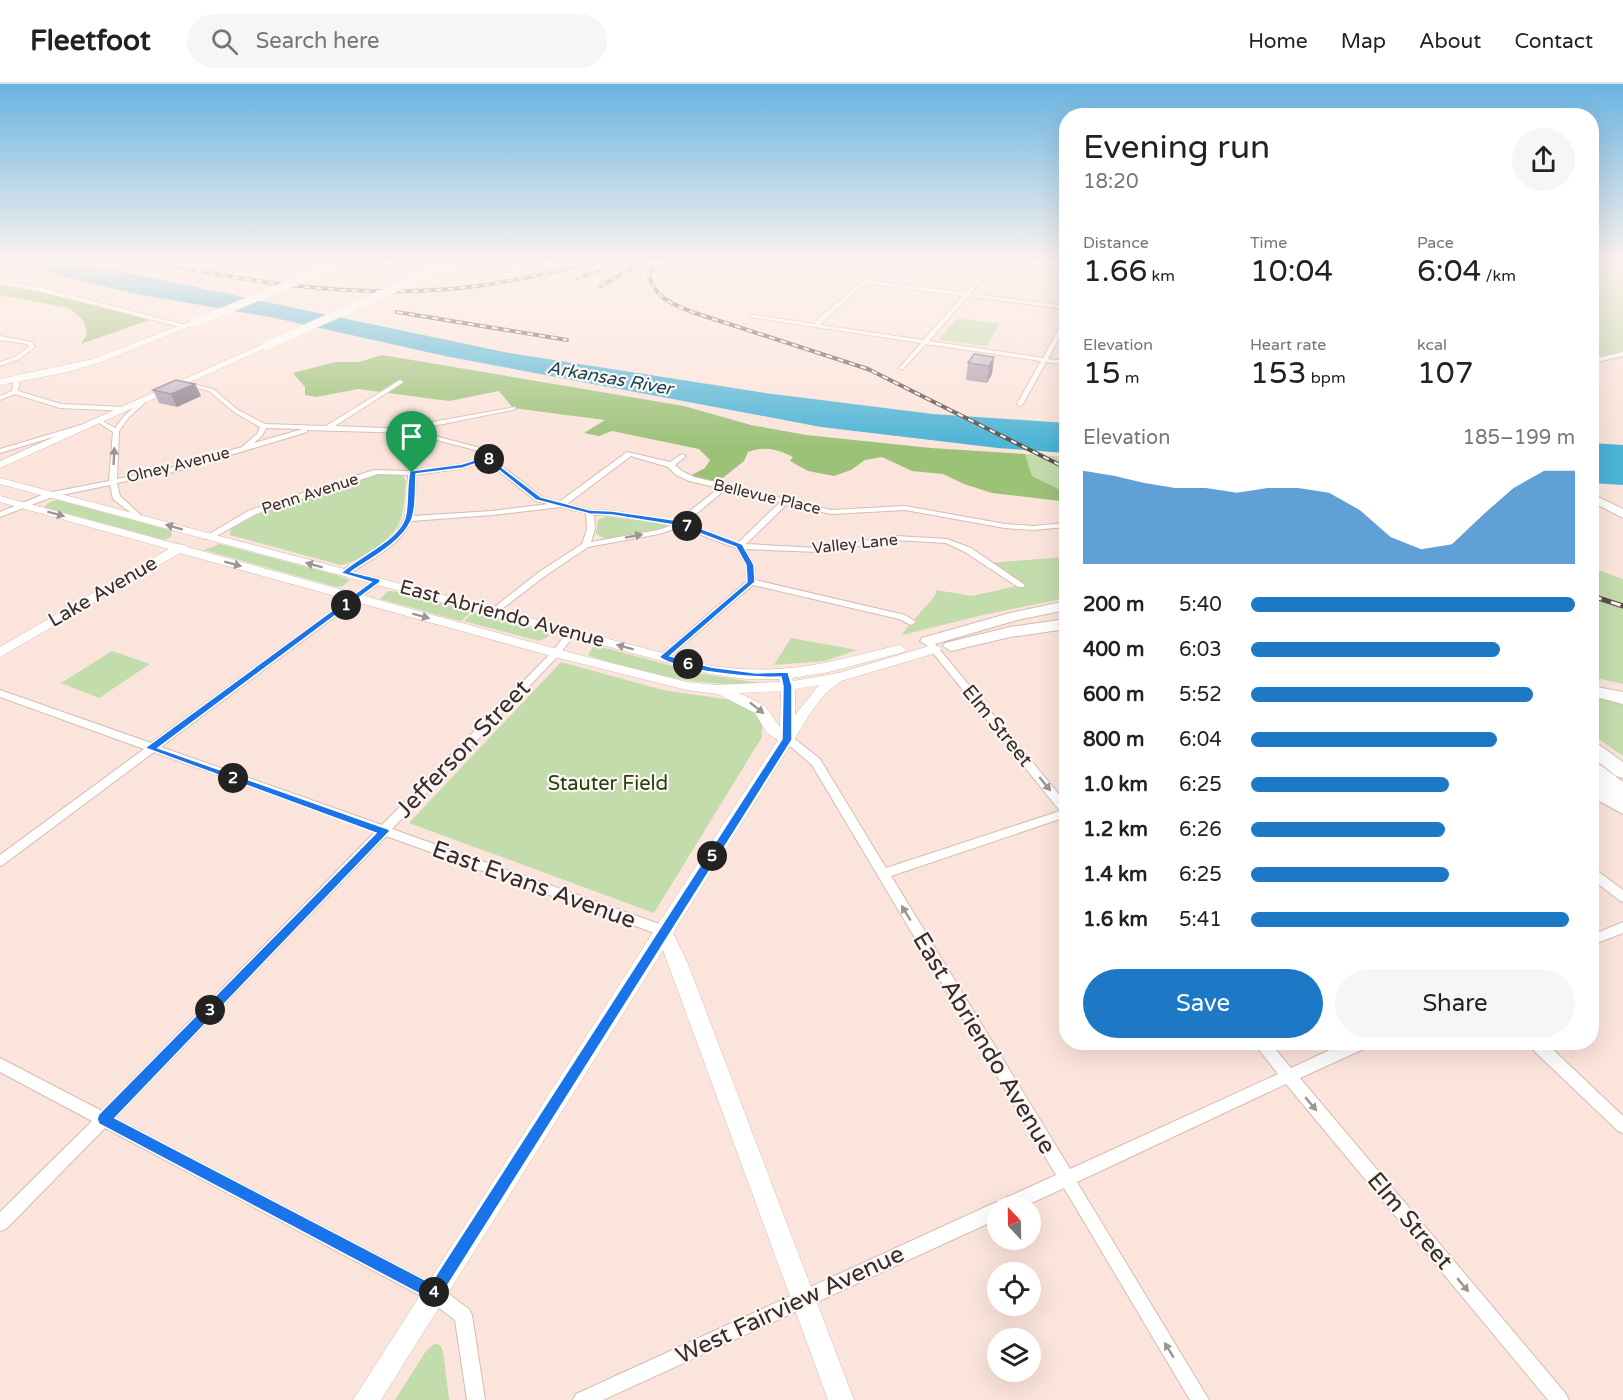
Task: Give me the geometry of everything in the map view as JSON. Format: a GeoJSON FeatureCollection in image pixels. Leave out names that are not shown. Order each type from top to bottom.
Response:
{"type":"FeatureCollection","features":[{"type":"Feature","properties":{"kind":"highway"},"geometry":{"type":"LineString","coordinates":[[931,645],[948,634],[1059,608]]}},
{"type":"Feature","properties":{"kind":"highway"},"geometry":{"type":"LineString","coordinates":[[948,634],[1059,617]]}},
{"type":"Feature","properties":{"kind":"highway"},"geometry":{"type":"LineString","coordinates":[[931,645],[1059,625]]}},
{"type":"Feature","properties":{"kind":"highway"},"geometry":{"type":"LineString","coordinates":[[1010,632],[1059,629]]}},
{"type":"Feature","properties":{"kind":"highway"},"geometry":{"type":"LineString","coordinates":[[1599,684],[1623,689]]}},
{"type":"Feature","properties":{"kind":"highway"},"geometry":{"type":"LineString","coordinates":[[1599,693],[1623,698]]}},
{"type":"Feature","properties":{"kind":"highway"},"geometry":{"type":"LineString","coordinates":[[1599,751],[1623,766]]}},
{"type":"Feature","properties":{"kind":"highway"},"geometry":{"type":"LineString","coordinates":[[1599,752],[1623,771]]}},
{"type":"Feature","properties":{"kind":"highway"},"geometry":{"type":"LineString","coordinates":[[1599,774],[1623,792]]}},
{"type":"Feature","properties":{"kind":"highway"},"geometry":{"type":"LineString","coordinates":[[1599,792],[1623,807]]}},
{"type":"Feature","properties":{"kind":"main road"},"geometry":{"type":"LineString","coordinates":[[1599,495],[1623,504]]}},
{"type":"Feature","properties":{"kind":"main road"},"geometry":{"type":"LineString","coordinates":[[1599,498],[1623,514]]}},
{"type":"Feature","properties":{"kind":"street"},"geometry":{"type":"LineString","coordinates":[[0,465],[317,323]]}},
{"type":"Feature","properties":{"kind":"street"},"geometry":{"type":"LineString","coordinates":[[799,323],[1059,362]]}},
{"type":"Feature","properties":{"kind":"street"},"geometry":{"type":"LineString","coordinates":[[902,368],[941,323]]}},
{"type":"Feature","properties":{"kind":"street"},"geometry":{"type":"LineString","coordinates":[[0,382],[96,361],[190,324]]}},
{"type":"Feature","properties":{"kind":"street"},"geometry":{"type":"LineString","coordinates":[[1020,404],[1059,333]]}},
{"type":"Feature","properties":{"kind":"street"},"geometry":{"type":"LineString","coordinates":[[0,338],[29,344],[32,347],[17,358],[0,364]]}},
{"type":"Feature","properties":{"kind":"street"},"geometry":{"type":"LineString","coordinates":[[1599,359],[1623,354]]}},
{"type":"Feature","properties":{"kind":"street"},"geometry":{"type":"LineString","coordinates":[[15,392],[17,379]]}},
{"type":"Feature","properties":{"kind":"street"},"geometry":{"type":"LineString","coordinates":[[328,427],[400,382]]}},
{"type":"Feature","properties":{"kind":"street"},"geometry":{"type":"LineString","coordinates":[[184,383],[211,390],[236,411],[264,426],[410,431],[482,450],[487,458],[539,499],[560,505]]}},
{"type":"Feature","properties":{"kind":"street"},"geometry":{"type":"LineString","coordinates":[[0,398],[15,392],[60,406],[126,409]]}},
{"type":"Feature","properties":{"kind":"street"},"geometry":{"type":"LineString","coordinates":[[113,482],[116,431],[127,416],[144,400]]}},
{"type":"Feature","properties":{"kind":"street"},"geometry":{"type":"LineString","coordinates":[[410,431],[421,426],[513,408]]}},
{"type":"Feature","properties":{"kind":"street"},"geometry":{"type":"LineString","coordinates":[[0,451],[97,422],[116,431]]}},
{"type":"Feature","properties":{"kind":"street","name":"Olney Avenue"},"geometry":{"type":"LineString","coordinates":[[243,448],[260,435],[264,426]]}},
{"type":"Feature","properties":{"kind":"street","name":"Olney Avenue"},"geometry":{"type":"LineString","coordinates":[[0,515],[50,495],[171,470],[314,429]]}},
{"type":"Feature","properties":{"kind":"street","name":"Bellevue Place"},"geometry":{"type":"LineString","coordinates":[[560,505],[630,454],[671,465],[679,473],[692,479],[831,512],[913,509],[1005,526],[1033,528],[1059,526]]}},
{"type":"Feature","properties":{"kind":"street"},"geometry":{"type":"LineString","coordinates":[[671,465],[682,456]]}},
{"type":"Feature","properties":{"kind":"street","name":"Penn Avenue"},"geometry":{"type":"LineString","coordinates":[[208,537],[253,512],[385,471],[412,473],[463,466],[487,458]]}},
{"type":"Feature","properties":{"kind":"street"},"geometry":{"type":"LineString","coordinates":[[345,573],[383,547],[400,532],[408,519],[412,473]]}},
{"type":"Feature","properties":{"kind":"street","name":"East Abriendo Avenue"},"geometry":{"type":"LineString","coordinates":[[0,481],[711,670],[786,680]]}},
{"type":"Feature","properties":{"kind":"street","name":"Olney Avenue"},"geometry":{"type":"LineString","coordinates":[[113,482],[116,497],[123,506],[139,517]]}},
{"type":"Feature","properties":{"kind":"street"},"geometry":{"type":"LineString","coordinates":[[494,612],[542,574],[586,545],[659,532],[681,524],[724,488]]}},
{"type":"Feature","properties":{"kind":"street","name":"East Abriendo Avenue"},"geometry":{"type":"LineString","coordinates":[[0,499],[643,676],[716,690],[786,680]]}},
{"type":"Feature","properties":{"kind":"street"},"geometry":{"type":"LineString","coordinates":[[751,582],[750,565],[739,546],[784,502]]}},
{"type":"Feature","properties":{"kind":"street"},"geometry":{"type":"LineString","coordinates":[[408,519],[560,505]]}},
{"type":"Feature","properties":{"kind":"street","name":"Valley Lane"},"geometry":{"type":"LineString","coordinates":[[560,505],[590,512],[612,513],[681,524],[739,546],[818,550],[896,538],[947,542],[968,550],[1021,585]]}},
{"type":"Feature","properties":{"kind":"street"},"geometry":{"type":"LineString","coordinates":[[586,545],[591,529],[590,512]]}},
{"type":"Feature","properties":{"kind":"street","name":"Lake Avenue"},"geometry":{"type":"LineString","coordinates":[[0,652],[176,549],[208,537]]}},
{"type":"Feature","properties":{"kind":"street"},"geometry":{"type":"LineString","coordinates":[[0,861],[377,581]]}},
{"type":"Feature","properties":{"kind":"street"},"geometry":{"type":"LineString","coordinates":[[751,582],[902,617],[910,622]]}},
{"type":"Feature","properties":{"kind":"street"},"geometry":{"type":"LineString","coordinates":[[664,657],[751,582]]}},
{"type":"Feature","properties":{"kind":"street","name":"Jefferson Street"},"geometry":{"type":"LineString","coordinates":[[0,1223],[384,831],[556,653],[571,633]]}},
{"type":"Feature","properties":{"kind":"street"},"geometry":{"type":"LineString","coordinates":[[366,1400],[663,931],[820,691],[840,677],[931,645]]}},
{"type":"Feature","properties":{"kind":"street"},"geometry":{"type":"LineString","coordinates":[[786,680],[931,645]]}},
{"type":"Feature","properties":{"kind":"street","name":"Elm Street"},"geometry":{"type":"LineString","coordinates":[[931,645],[1059,803]]}},
{"type":"Feature","properties":{"kind":"street"},"geometry":{"type":"LineString","coordinates":[[786,680],[840,677]]}},
{"type":"Feature","properties":{"kind":"street"},"geometry":{"type":"LineString","coordinates":[[786,680],[787,740]]}},
{"type":"Feature","properties":{"kind":"street"},"geometry":{"type":"LineString","coordinates":[[716,690],[747,701],[761,711],[770,721],[772,729],[787,740]]}},
{"type":"Feature","properties":{"kind":"street","name":"East Evans Avenue"},"geometry":{"type":"LineString","coordinates":[[0,693],[663,931]]}},
{"type":"Feature","properties":{"kind":"street","name":"East Abriendo Avenue"},"geometry":{"type":"LineString","coordinates":[[787,740],[816,762],[1200,1400]]}},
{"type":"Feature","properties":{"kind":"street"},"geometry":{"type":"LineString","coordinates":[[883,874],[1059,814]]}},
{"type":"Feature","properties":{"kind":"street"},"geometry":{"type":"LineString","coordinates":[[1599,878],[1623,897]]}},
{"type":"Feature","properties":{"kind":"street"},"geometry":{"type":"LineString","coordinates":[[1599,937],[1623,927]]}},
{"type":"Feature","properties":{"kind":"street"},"geometry":{"type":"LineString","coordinates":[[663,931],[679,964],[841,1400]]}},
{"type":"Feature","properties":{"kind":"street","name":"Elm Street"},"geometry":{"type":"LineString","coordinates":[[1266,1050],[1560,1400]]}},
{"type":"Feature","properties":{"kind":"street"},"geometry":{"type":"LineString","coordinates":[[1028,1196],[1346,1050]]}},
{"type":"Feature","properties":{"kind":"street"},"geometry":{"type":"LineString","coordinates":[[1542,1050],[1623,1126]]}},
{"type":"Feature","properties":{"kind":"street"},"geometry":{"type":"LineString","coordinates":[[0,1065],[433,1293],[463,1315],[477,1400]]}},
{"type":"Feature","properties":{"kind":"street","name":"West Fairview Avenue"},"geometry":{"type":"LineString","coordinates":[[582,1400],[987,1215]]}},
{"type":"Feature","properties":{"kind":"green space"},"geometry":{"type":"Polygon","coordinates":[[[85,323],[139,323],[81,344],[87,334],[85,323]]]}},
{"type":"Feature","properties":{"kind":"green space"},"geometry":{"type":"Polygon","coordinates":[[[953,323],[1000,324],[986,346],[939,340],[953,323]]]}},
{"type":"Feature","properties":{"kind":"green space"},"geometry":{"type":"Polygon","coordinates":[[[1599,323],[1623,323],[1623,351],[1599,356],[1599,323]]]}},
{"type":"Feature","properties":{"kind":"green space"},"geometry":{"type":"Polygon","coordinates":[[[382,355],[684,406],[751,425],[806,435],[931,448],[1025,454],[1032,476],[1059,490],[1059,501],[992,493],[943,474],[912,471],[882,457],[865,460],[851,470],[834,476],[808,471],[790,461],[793,457],[776,450],[765,449],[748,452],[744,461],[714,485],[688,477],[705,468],[710,460],[699,449],[612,431],[599,436],[584,433],[605,420],[513,408],[499,391],[449,401],[358,389],[316,397],[305,395],[305,387],[293,373],[335,362],[359,362],[382,355]]]}},
{"type":"Feature","properties":{"kind":"green space"},"geometry":{"type":"Polygon","coordinates":[[[1025,454],[1059,456],[1059,490],[1032,476],[1025,454]]]}},
{"type":"Feature","properties":{"kind":"green space"},"geometry":{"type":"Polygon","coordinates":[[[392,473],[403,476],[406,481],[403,509],[398,526],[376,548],[349,563],[341,565],[230,535],[231,529],[265,511],[376,475],[392,473]]]}},
{"type":"Feature","properties":{"kind":"green space"},"geometry":{"type":"Polygon","coordinates":[[[58,500],[165,529],[171,531],[172,536],[164,540],[44,507],[58,500]]]}},
{"type":"Feature","properties":{"kind":"green space"},"geometry":{"type":"Polygon","coordinates":[[[606,516],[664,524],[668,527],[605,539],[596,534],[598,520],[606,516]]]}},
{"type":"Feature","properties":{"kind":"green space"},"geometry":{"type":"Polygon","coordinates":[[[220,544],[350,580],[343,586],[337,587],[204,550],[220,544]]]}},
{"type":"Feature","properties":{"kind":"green space"},"geometry":{"type":"Polygon","coordinates":[[[1059,558],[1059,599],[902,635],[936,594],[936,590],[972,596],[1020,585],[988,563],[1059,558]]]}},
{"type":"Feature","properties":{"kind":"green space"},"geometry":{"type":"Polygon","coordinates":[[[1599,570],[1623,579],[1623,684],[1599,679],[1599,570]]]}},
{"type":"Feature","properties":{"kind":"green space"},"geometry":{"type":"Polygon","coordinates":[[[388,591],[472,611],[461,621],[380,599],[388,591]]]}},
{"type":"Feature","properties":{"kind":"green space"},"geometry":{"type":"Polygon","coordinates":[[[474,612],[547,632],[549,636],[539,641],[464,621],[474,612]]]}},
{"type":"Feature","properties":{"kind":"green space"},"geometry":{"type":"Polygon","coordinates":[[[791,638],[857,650],[825,661],[774,665],[791,638]]]}},
{"type":"Feature","properties":{"kind":"green space"},"geometry":{"type":"Polygon","coordinates":[[[598,646],[702,674],[760,683],[700,682],[643,672],[588,655],[593,647],[598,646]]]}},
{"type":"Feature","properties":{"kind":"green space"},"geometry":{"type":"Polygon","coordinates":[[[112,651],[150,664],[99,698],[61,683],[112,651]]]}},
{"type":"Feature","properties":{"kind":"green space","name":"Stauter Field"},"geometry":{"type":"Polygon","coordinates":[[[561,662],[663,690],[738,701],[750,708],[762,720],[762,737],[654,913],[409,823],[561,662]]]}},
{"type":"Feature","properties":{"kind":"green space"},"geometry":{"type":"Polygon","coordinates":[[[1599,697],[1623,703],[1623,756],[1599,739],[1599,697]]]}},
{"type":"Feature","properties":{"kind":"green space"},"geometry":{"type":"Polygon","coordinates":[[[434,1344],[440,1345],[443,1351],[449,1400],[395,1400],[426,1351],[434,1344]]]}},
{"type":"Feature","properties":{"kind":"water","name":"Arkansas River"},"geometry":{"type":"Polygon","coordinates":[[[299,323],[368,323],[509,353],[765,393],[933,414],[1059,423],[1059,452],[998,448],[821,427],[445,356],[299,323]]]}},
{"type":"Feature","properties":{"kind":"water"},"geometry":{"type":"Polygon","coordinates":[[[1599,443],[1623,445],[1623,485],[1599,483],[1599,443]]]}},
{"type":"Feature","properties":{"kind":"building"},"geometry":{"type":"Polygon","coordinates":[[[974,354],[994,357],[989,366],[968,363],[974,354]]]}},
{"type":"Feature","properties":{"kind":"building"},"geometry":{"type":"Polygon","coordinates":[[[176,380],[195,384],[171,394],[153,390],[176,380]]]}},
{"type":"Feature","properties":{"kind":"railway"},"geometry":{"type":"LineString","coordinates":[[466,323],[567,340]]}},
{"type":"Feature","properties":{"kind":"railway"},"geometry":{"type":"LineString","coordinates":[[727,323],[868,369],[1059,464]]}},
{"type":"Feature","properties":{"kind":"railway"},"geometry":{"type":"LineString","coordinates":[[1599,598],[1623,606]]}},
{"type":"Feature","properties":{"kind":"route"},"geometry":{"type":"LineString","coordinates":[[487,458],[539,499],[590,512],[612,513],[681,524],[739,546],[750,565],[751,582],[664,657],[711,670],[756,675],[785,674],[788,686],[787,740],[433,1293],[104,1119],[384,831],[150,748],[377,581],[345,573],[383,547],[400,532],[408,519],[412,473],[463,466],[487,458]]}}]}
